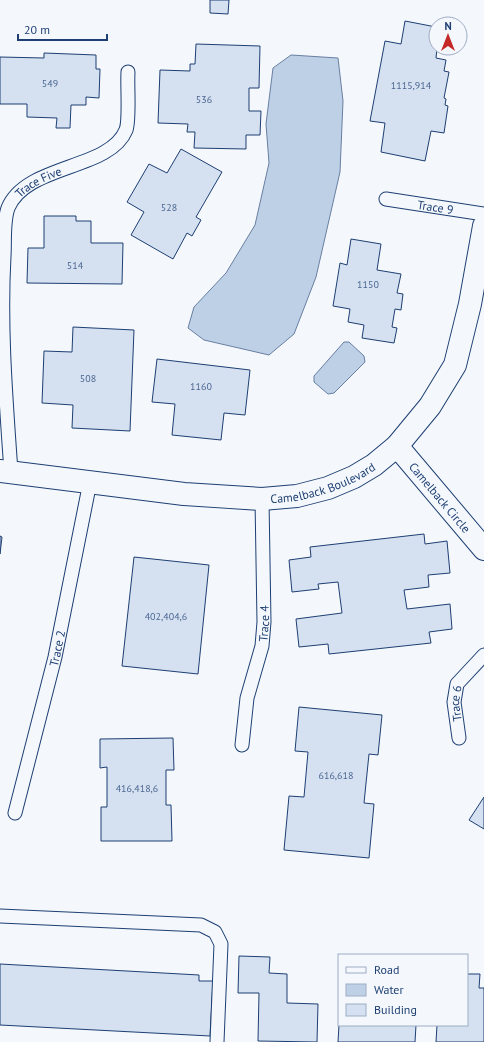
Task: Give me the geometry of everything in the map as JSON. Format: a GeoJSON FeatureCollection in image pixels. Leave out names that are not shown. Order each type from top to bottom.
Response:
{"type":"FeatureCollection","features":[{"type":"Feature","properties":{"kind":"street","name":"Camelback Boulevard"},"geometry":{"type":"LineString","coordinates":[[6,471],[184,494],[262,499],[297,496],[328,488],[354,477],[374,465],[397,446],[430,406],[455,365],[470,304],[484,226]]}},
{"type":"Feature","properties":{"kind":"street","name":"Camelback Circle"},"geometry":{"type":"LineString","coordinates":[[397,446],[484,549]]}},
{"type":"Feature","properties":{"kind":"lane","name":"Trace Five"},"geometry":{"type":"LineString","coordinates":[[6,471],[2,338],[4,264],[8,208],[17,194],[32,183],[108,150],[121,140],[127,128],[128,72]]}},
{"type":"Feature","properties":{"kind":"lane","name":"Trace 9"},"geometry":{"type":"LineString","coordinates":[[386,200],[484,214]]}},
{"type":"Feature","properties":{"kind":"lane","name":"Trace 2"},"geometry":{"type":"LineString","coordinates":[[15,813],[55,657],[90,482]]}},
{"type":"Feature","properties":{"kind":"lane","name":"Trace 4"},"geometry":{"type":"LineString","coordinates":[[242,745],[247,698],[262,646],[264,622],[262,499]]}},
{"type":"Feature","properties":{"kind":"lane","name":"Trace 6"},"geometry":{"type":"LineString","coordinates":[[459,738],[454,702],[457,684],[484,655]]}},
{"type":"Feature","properties":{"kind":"lane"},"geometry":{"type":"LineString","coordinates":[[0,916],[201,925],[215,932],[221,944],[217,1042]]}},
{"type":"Feature","properties":{"kind":"water"},"geometry":{"type":"Polygon","coordinates":[[[291,55],[338,58],[343,101],[340,172],[316,277],[294,334],[269,355],[204,340],[188,328],[194,307],[226,273],[255,225],[269,163],[266,124],[273,68],[291,55]]]}},
{"type":"Feature","properties":{"kind":"water"},"geometry":{"type":"Polygon","coordinates":[[[344,342],[349,342],[364,356],[365,362],[334,393],[328,394],[314,382],[314,376],[344,342]]]}},
{"type":"Feature","properties":{"kind":"building"},"geometry":{"type":"Polygon","coordinates":[[[210,0],[229,0],[228,14],[210,13],[210,0]]]}},
{"type":"Feature","properties":{"kind":"building"},"geometry":{"type":"Polygon","coordinates":[[[405,21],[428,25],[428,56],[436,56],[436,58],[446,60],[444,71],[449,72],[444,98],[446,99],[445,105],[448,106],[444,133],[431,131],[425,161],[381,152],[385,123],[370,121],[385,41],[401,44],[405,21]]]}},
{"type":"Feature","properties":{"kind":"building"},"geometry":{"type":"Polygon","coordinates":[[[196,44],[260,46],[259,88],[249,88],[249,111],[261,111],[260,135],[246,135],[246,149],[194,148],[195,132],[187,132],[188,124],[158,123],[160,70],[190,71],[190,64],[195,64],[196,44]]]}},
{"type":"Feature","properties":{"kind":"building"},"geometry":{"type":"Polygon","coordinates":[[[44,53],[96,55],[96,69],[100,69],[99,98],[86,97],[86,105],[71,105],[70,128],[56,128],[57,118],[27,117],[27,104],[0,104],[0,57],[44,58],[44,53]]]}},
{"type":"Feature","properties":{"kind":"building"},"geometry":{"type":"Polygon","coordinates":[[[181,149],[222,172],[196,217],[201,220],[192,236],[187,233],[173,259],[131,235],[144,212],[127,202],[149,164],[167,173],[181,149]]]}},
{"type":"Feature","properties":{"kind":"building"},"geometry":{"type":"Polygon","coordinates":[[[44,216],[76,216],[76,221],[91,221],[91,243],[123,243],[122,284],[27,283],[28,248],[44,248],[44,216]]]}},
{"type":"Feature","properties":{"kind":"building"},"geometry":{"type":"Polygon","coordinates":[[[351,239],[381,244],[377,270],[401,274],[397,293],[403,294],[401,310],[395,309],[392,327],[397,328],[394,343],[362,338],[364,325],[348,322],[350,309],[333,306],[340,263],[347,265],[351,239]]]}},
{"type":"Feature","properties":{"kind":"building"},"geometry":{"type":"Polygon","coordinates":[[[73,327],[134,330],[130,431],[72,428],[73,405],[42,403],[44,351],[72,352],[73,327]]]}},
{"type":"Feature","properties":{"kind":"building"},"geometry":{"type":"Polygon","coordinates":[[[157,359],[250,370],[245,415],[224,413],[221,440],[172,435],[175,404],[152,402],[157,359]]]}},
{"type":"Feature","properties":{"kind":"building"},"geometry":{"type":"Polygon","coordinates":[[[424,534],[425,544],[447,541],[450,573],[428,575],[429,587],[404,590],[407,609],[450,604],[452,629],[429,632],[431,643],[329,654],[328,644],[299,647],[296,619],[342,613],[338,582],[318,584],[319,589],[292,592],[289,560],[311,557],[310,547],[424,534]]]}},
{"type":"Feature","properties":{"kind":"building"},"geometry":{"type":"Polygon","coordinates":[[[0,536],[2,537],[0,554],[0,536]]]}},
{"type":"Feature","properties":{"kind":"building"},"geometry":{"type":"Polygon","coordinates":[[[134,557],[209,565],[198,674],[122,666],[134,557]]]}},
{"type":"Feature","properties":{"kind":"building"},"geometry":{"type":"Polygon","coordinates":[[[299,707],[382,715],[378,755],[369,754],[364,803],[374,804],[369,858],[284,850],[289,796],[304,797],[308,752],[295,751],[299,707]]]}},
{"type":"Feature","properties":{"kind":"building"},"geometry":{"type":"Polygon","coordinates":[[[173,738],[174,770],[166,770],[166,805],[171,805],[172,841],[101,841],[101,807],[107,807],[107,767],[100,768],[100,739],[173,738]]]}},
{"type":"Feature","properties":{"kind":"building"},"geometry":{"type":"Polygon","coordinates":[[[484,797],[484,829],[469,820],[484,797]]]}},
{"type":"Feature","properties":{"kind":"building"},"geometry":{"type":"Polygon","coordinates":[[[239,956],[270,957],[269,973],[287,974],[287,1003],[318,1004],[317,1042],[258,1041],[259,993],[238,993],[239,956]]]}},
{"type":"Feature","properties":{"kind":"building"},"geometry":{"type":"Polygon","coordinates":[[[0,964],[199,975],[199,981],[213,981],[210,1036],[0,1025],[0,964]]]}},
{"type":"Feature","properties":{"kind":"building"},"geometry":{"type":"Polygon","coordinates":[[[468,974],[480,974],[479,988],[484,988],[484,1042],[436,1042],[437,1026],[468,1026],[468,974]]]}},
{"type":"Feature","properties":{"kind":"building"},"geometry":{"type":"Polygon","coordinates":[[[339,1026],[416,1026],[415,1042],[338,1042],[339,1026]]]}}]}
